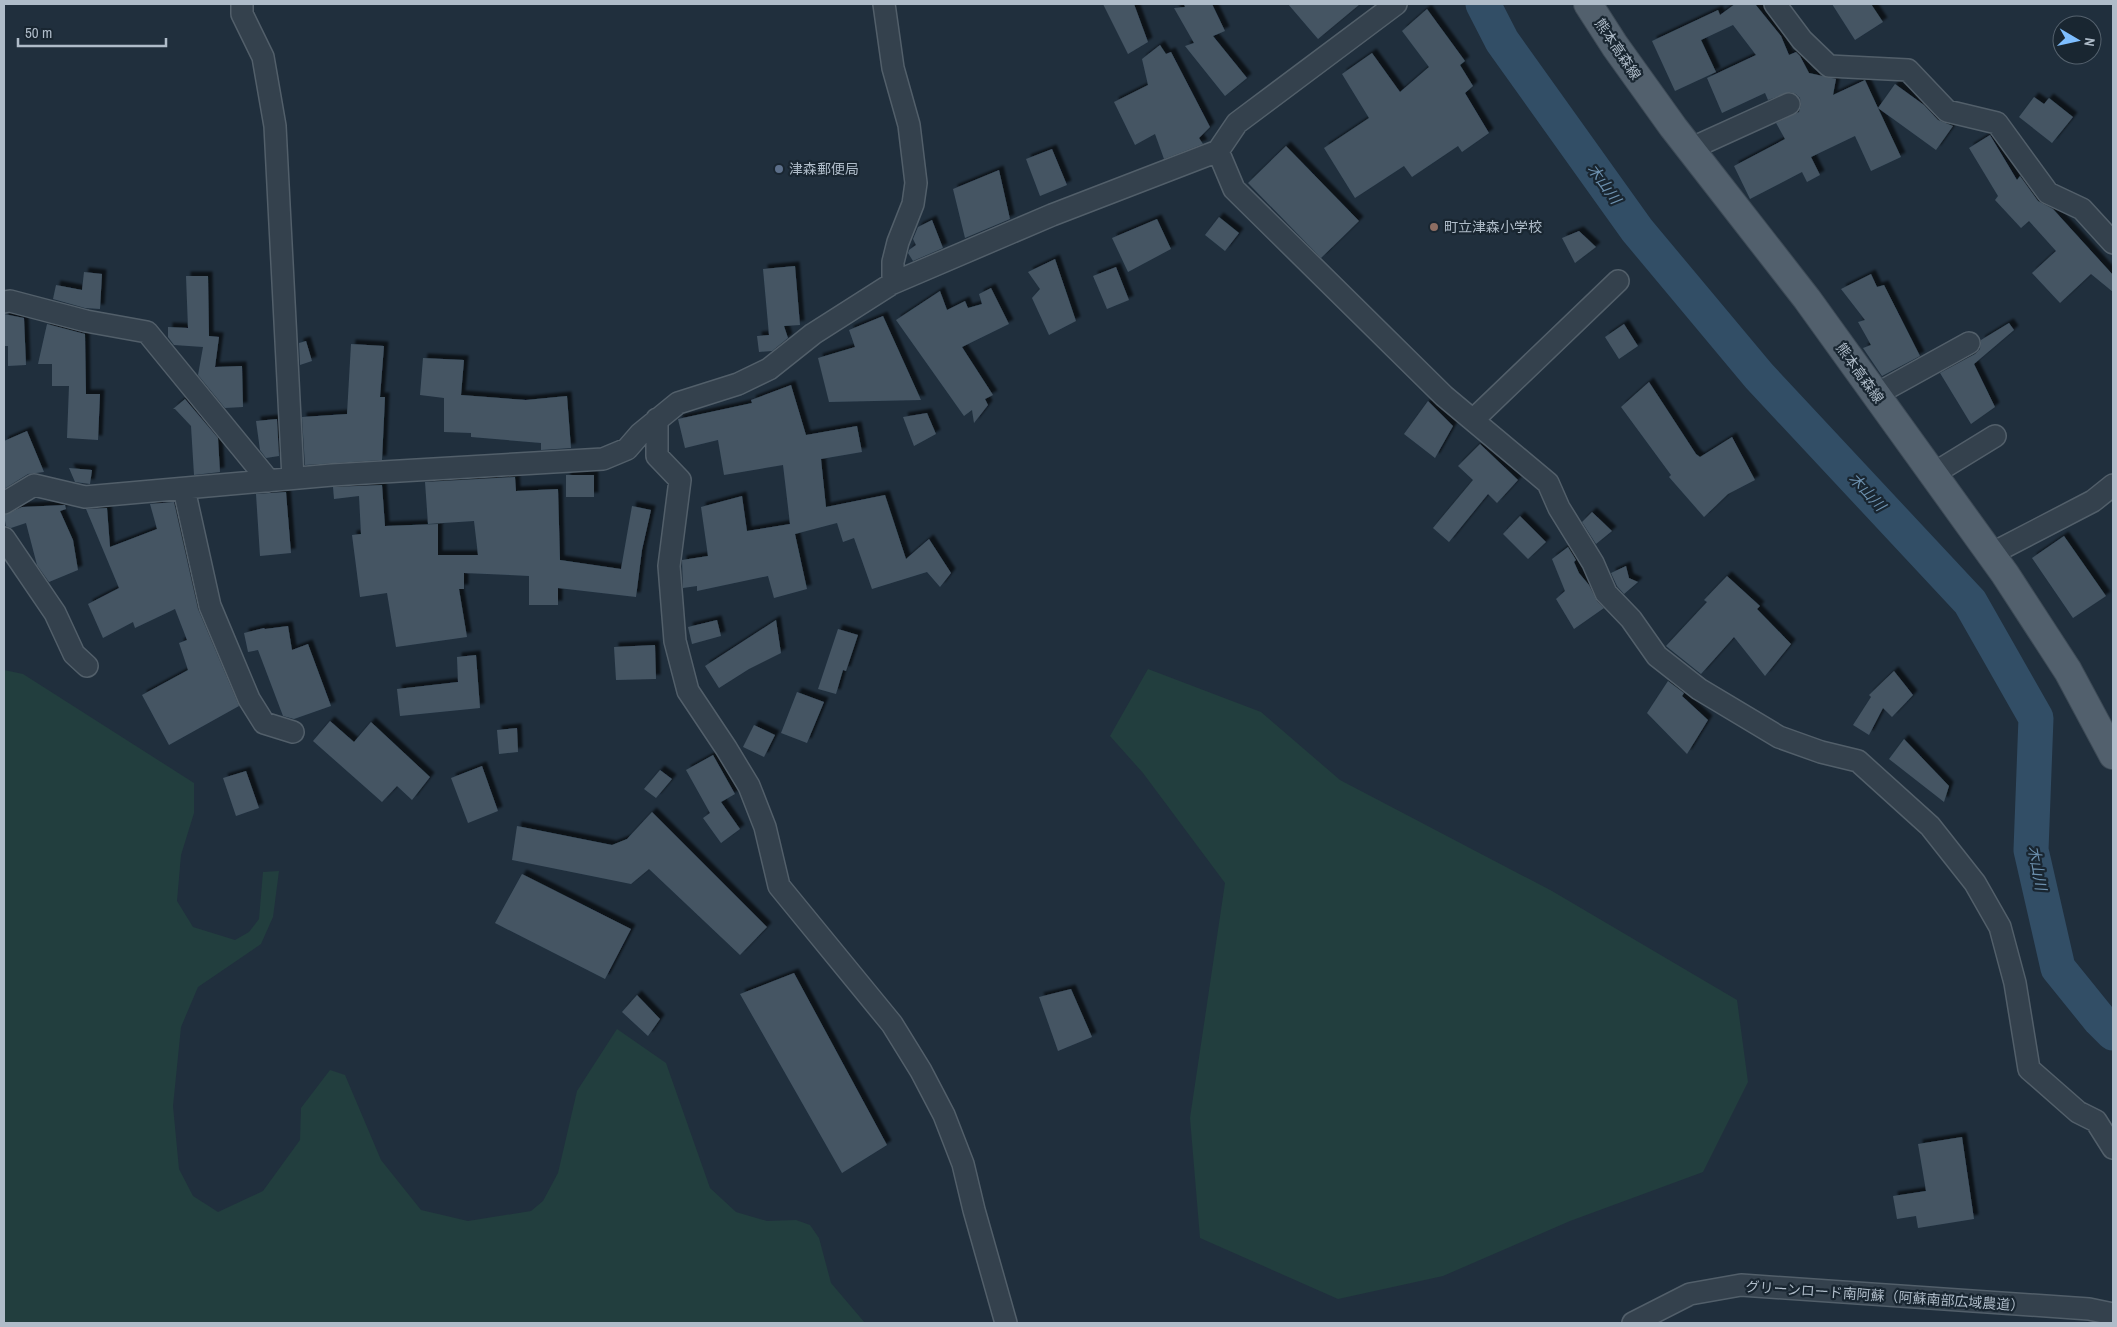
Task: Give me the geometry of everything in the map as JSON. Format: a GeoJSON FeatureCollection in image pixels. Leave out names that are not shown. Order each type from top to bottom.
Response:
{"type":"FeatureCollection","features":[{"type":"Feature","properties":{"kind":"main road","name":"熊本高森線"},"geometry":{"type":"LineString","coordinates":[[1588,4],[1615,46],[1690,149],[1807,299],[1990,554],[2068,671],[2113,755]]}},
{"type":"Feature","properties":{"kind":"street"},"geometry":{"type":"LineString","coordinates":[[242,4],[242,14],[263,57],[275,126],[293,478]]}},
{"type":"Feature","properties":{"kind":"street"},"geometry":{"type":"LineString","coordinates":[[884,4],[893,68],[909,125],[916,183],[913,204],[898,242],[893,262],[893,283]]}},
{"type":"Feature","properties":{"kind":"street"},"geometry":{"type":"LineString","coordinates":[[4,503],[34,485],[85,497],[293,478],[603,460],[627,449],[657,419],[678,404],[738,384],[769,369],[813,334],[893,283],[1052,215],[1218,151],[1237,123],[1396,4]]}},
{"type":"Feature","properties":{"kind":"street"},"geometry":{"type":"LineString","coordinates":[[1775,4],[1802,40],[1829,66],[1908,70],[1946,111],[1997,123],[2048,193],[2082,209],[2113,242]]}},
{"type":"Feature","properties":{"kind":"street"},"geometry":{"type":"LineString","coordinates":[[1690,149],[1789,104]]}},
{"type":"Feature","properties":{"kind":"street"},"geometry":{"type":"LineString","coordinates":[[1218,151],[1234,188],[1423,376],[1548,484],[1559,508],[1593,563],[1606,593],[1631,619],[1657,656],[1699,689],[1779,737],[1821,752],[1858,761],[1930,826],[1975,884],[2000,927],[2015,982],[2029,1069],[2078,1112],[2096,1121],[2113,1148]]}},
{"type":"Feature","properties":{"kind":"street"},"geometry":{"type":"LineString","coordinates":[[1473,420],[1618,281]]}},
{"type":"Feature","properties":{"kind":"street"},"geometry":{"type":"LineString","coordinates":[[4,302],[10,300],[86,321],[148,332],[269,481]]}},
{"type":"Feature","properties":{"kind":"street"},"geometry":{"type":"LineString","coordinates":[[1876,395],[1969,343]]}},
{"type":"Feature","properties":{"kind":"street"},"geometry":{"type":"LineString","coordinates":[[657,419],[657,456],[680,480],[668,566],[675,641],[688,691],[749,786],[765,827],[779,886],[892,1024],[921,1071],[944,1115],[963,1164],[1006,1323]]}},
{"type":"Feature","properties":{"kind":"street"},"geometry":{"type":"LineString","coordinates":[[1933,474],[1994,436]]}},
{"type":"Feature","properties":{"kind":"street"},"geometry":{"type":"LineString","coordinates":[[1990,554],[2093,501],[2113,485]]}},
{"type":"Feature","properties":{"kind":"street"},"geometry":{"type":"LineString","coordinates":[[184,489],[210,606],[249,699],[264,723],[293,732]]}},
{"type":"Feature","properties":{"kind":"street"},"geometry":{"type":"LineString","coordinates":[[4,538],[55,613],[74,654],[87,666]]}},
{"type":"Feature","properties":{"kind":"street","name":"グリーンロード南阿蘇（阿蘇南部広域農道）"},"geometry":{"type":"LineString","coordinates":[[1634,1323],[1690,1294],[1741,1285],[2089,1310],[2113,1314]]}},
{"type":"Feature","properties":{"kind":"green space"},"geometry":{"type":"Polygon","coordinates":[[[1148,669],[1261,712],[1340,780],[1552,891],[1737,1000],[1748,1082],[1703,1172],[1570,1221],[1443,1276],[1338,1299],[1200,1238],[1190,1118],[1225,883],[1143,773],[1110,736],[1148,669]]]}},
{"type":"Feature","properties":{"kind":"green space"},"geometry":{"type":"Polygon","coordinates":[[[4,670],[23,674],[194,783],[194,813],[181,855],[177,901],[193,927],[235,940],[249,932],[259,919],[263,872],[279,871],[273,917],[261,944],[198,987],[181,1027],[173,1106],[179,1169],[193,1196],[218,1212],[263,1191],[300,1140],[301,1108],[330,1070],[345,1075],[381,1160],[421,1210],[468,1221],[531,1211],[543,1201],[558,1173],[577,1091],[617,1029],[666,1063],[710,1188],[736,1212],[767,1221],[796,1220],[810,1225],[819,1238],[831,1283],[865,1323],[4,1323],[4,670]]]}},
{"type":"Feature","properties":{"kind":"building"},"geometry":{"type":"Polygon","coordinates":[[[1103,4],[1134,4],[1148,42],[1128,54],[1103,4]]]}},
{"type":"Feature","properties":{"kind":"building"},"geometry":{"type":"Polygon","coordinates":[[[1184,4],[1212,4],[1225,31],[1213,36],[1247,78],[1225,96],[1185,46],[1194,43],[1174,8],[1185,7],[1184,4]]]}},
{"type":"Feature","properties":{"kind":"building"},"geometry":{"type":"Polygon","coordinates":[[[1288,4],[1360,4],[1318,39],[1288,4]]]}},
{"type":"Feature","properties":{"kind":"building"},"geometry":{"type":"Polygon","coordinates":[[[1735,4],[1755,4],[1781,36],[1789,55],[1796,52],[1809,73],[1836,79],[1833,95],[1865,80],[1901,157],[1871,171],[1855,136],[1811,157],[1820,175],[1807,182],[1802,172],[1750,199],[1734,166],[1785,139],[1776,123],[1799,112],[1800,98],[1790,92],[1768,100],[1765,93],[1722,113],[1707,78],[1756,55],[1733,25],[1701,40],[1716,72],[1675,91],[1652,41],[1718,10],[1720,15],[1735,4]]]}},
{"type":"Feature","properties":{"kind":"building"},"geometry":{"type":"Polygon","coordinates":[[[1832,4],[1871,4],[1883,22],[1855,40],[1832,4]]]}},
{"type":"Feature","properties":{"kind":"building"},"geometry":{"type":"Polygon","coordinates":[[[1427,9],[1465,61],[1460,65],[1473,86],[1465,93],[1489,133],[1462,152],[1458,146],[1412,177],[1404,166],[1355,198],[1324,148],[1369,118],[1342,74],[1372,53],[1400,92],[1429,67],[1402,31],[1427,9]]]}},
{"type":"Feature","properties":{"kind":"building"},"geometry":{"type":"Polygon","coordinates":[[[1160,45],[1166,54],[1171,52],[1210,127],[1199,138],[1203,144],[1164,159],[1155,134],[1135,145],[1114,102],[1148,85],[1142,59],[1160,45]]]}},
{"type":"Feature","properties":{"kind":"building"},"geometry":{"type":"Polygon","coordinates":[[[1895,84],[1924,105],[1938,120],[1953,126],[1936,150],[1878,108],[1895,84]]]}},
{"type":"Feature","properties":{"kind":"building"},"geometry":{"type":"Polygon","coordinates":[[[2034,97],[2044,104],[2049,98],[2073,117],[2052,143],[2019,117],[2034,97]]]}},
{"type":"Feature","properties":{"kind":"building"},"geometry":{"type":"Polygon","coordinates":[[[1990,135],[2017,180],[2020,176],[2038,201],[2053,209],[2113,275],[2113,292],[2091,274],[2060,303],[2032,273],[2056,251],[2029,221],[2021,228],[1995,200],[1998,196],[1969,148],[1990,135]]]}},
{"type":"Feature","properties":{"kind":"building"},"geometry":{"type":"Polygon","coordinates":[[[1286,146],[1359,221],[1321,258],[1248,183],[1286,146]]]}},
{"type":"Feature","properties":{"kind":"building"},"geometry":{"type":"Polygon","coordinates":[[[1052,149],[1067,185],[1040,196],[1026,159],[1052,149]]]}},
{"type":"Feature","properties":{"kind":"building"},"geometry":{"type":"Polygon","coordinates":[[[999,170],[1010,219],[965,238],[953,189],[999,170]]]}},
{"type":"Feature","properties":{"kind":"building"},"geometry":{"type":"Polygon","coordinates":[[[1219,217],[1239,233],[1225,251],[1205,235],[1219,217]]]}},
{"type":"Feature","properties":{"kind":"building"},"geometry":{"type":"Polygon","coordinates":[[[1157,219],[1171,249],[1128,272],[1112,238],[1157,219]]]}},
{"type":"Feature","properties":{"kind":"building"},"geometry":{"type":"Polygon","coordinates":[[[932,220],[943,248],[913,261],[908,253],[916,245],[913,239],[918,227],[932,220]]]}},
{"type":"Feature","properties":{"kind":"building"},"geometry":{"type":"Polygon","coordinates":[[[1579,231],[1596,247],[1575,263],[1562,238],[1579,231]]]}},
{"type":"Feature","properties":{"kind":"building"},"geometry":{"type":"Polygon","coordinates":[[[1055,259],[1076,321],[1049,335],[1032,298],[1040,289],[1028,272],[1055,259]]]}},
{"type":"Feature","properties":{"kind":"building"},"geometry":{"type":"Polygon","coordinates":[[[795,266],[800,325],[784,326],[788,338],[772,351],[759,352],[757,336],[769,335],[763,269],[795,266]]]}},
{"type":"Feature","properties":{"kind":"building"},"geometry":{"type":"Polygon","coordinates":[[[1116,267],[1129,300],[1107,309],[1093,276],[1116,267]]]}},
{"type":"Feature","properties":{"kind":"building"},"geometry":{"type":"Polygon","coordinates":[[[84,272],[102,274],[100,309],[85,308],[53,299],[56,285],[82,290],[84,272]]]}},
{"type":"Feature","properties":{"kind":"building"},"geometry":{"type":"Polygon","coordinates":[[[1871,274],[1877,287],[1884,285],[1920,356],[1882,376],[1863,348],[1871,345],[1858,322],[1865,320],[1841,289],[1871,274]]]}},
{"type":"Feature","properties":{"kind":"building"},"geometry":{"type":"Polygon","coordinates":[[[186,276],[208,276],[209,336],[219,337],[215,367],[242,366],[243,407],[225,408],[198,375],[203,347],[174,345],[168,337],[168,327],[188,328],[186,276]]]}},
{"type":"Feature","properties":{"kind":"building"},"geometry":{"type":"Polygon","coordinates":[[[991,288],[1009,324],[962,347],[993,395],[985,399],[988,405],[974,423],[972,410],[964,416],[896,320],[940,291],[947,310],[965,301],[968,308],[982,304],[979,294],[991,288]]]}},
{"type":"Feature","properties":{"kind":"building"},"geometry":{"type":"Polygon","coordinates":[[[4,314],[24,318],[26,365],[8,366],[8,346],[4,346],[4,314]]]}},
{"type":"Feature","properties":{"kind":"building"},"geometry":{"type":"Polygon","coordinates":[[[883,316],[921,400],[829,402],[818,358],[855,347],[849,330],[883,316]]]}},
{"type":"Feature","properties":{"kind":"building"},"geometry":{"type":"Polygon","coordinates":[[[2009,323],[2014,330],[1974,364],[1995,407],[1971,424],[1940,373],[1975,354],[1980,349],[1981,340],[2009,323]]]}},
{"type":"Feature","properties":{"kind":"building"},"geometry":{"type":"Polygon","coordinates":[[[47,324],[85,334],[86,394],[100,394],[98,440],[67,438],[69,386],[52,386],[52,364],[38,364],[47,324]]]}},
{"type":"Feature","properties":{"kind":"building"},"geometry":{"type":"Polygon","coordinates":[[[1624,324],[1638,346],[1619,359],[1605,337],[1624,324]]]}},
{"type":"Feature","properties":{"kind":"building"},"geometry":{"type":"Polygon","coordinates":[[[306,341],[312,361],[300,365],[299,343],[306,341]]]}},
{"type":"Feature","properties":{"kind":"building"},"geometry":{"type":"Polygon","coordinates":[[[351,344],[384,346],[380,397],[385,397],[382,460],[305,465],[302,417],[347,414],[351,344]]]}},
{"type":"Feature","properties":{"kind":"building"},"geometry":{"type":"Polygon","coordinates":[[[423,358],[464,360],[461,395],[526,400],[567,396],[571,448],[541,450],[541,443],[471,437],[471,433],[444,432],[444,398],[420,395],[423,358]]]}},
{"type":"Feature","properties":{"kind":"building"},"geometry":{"type":"Polygon","coordinates":[[[1649,382],[1696,454],[1700,457],[1732,437],[1755,480],[1728,494],[1704,517],[1669,477],[1671,475],[1621,407],[1649,382]]]}},
{"type":"Feature","properties":{"kind":"building"},"geometry":{"type":"Polygon","coordinates":[[[791,385],[806,435],[857,426],[862,452],[821,459],[826,507],[885,495],[906,559],[929,539],[951,573],[940,587],[927,572],[872,589],[854,538],[843,542],[837,523],[795,534],[807,589],[774,598],[768,576],[697,591],[697,586],[683,588],[682,560],[708,556],[701,507],[742,496],[747,531],[790,524],[783,465],[724,475],[718,440],[685,448],[678,419],[752,403],[751,400],[791,385]]]}},
{"type":"Feature","properties":{"kind":"building"},"geometry":{"type":"Polygon","coordinates":[[[185,399],[218,438],[220,472],[194,475],[191,426],[173,409],[185,399]]]}},
{"type":"Feature","properties":{"kind":"building"},"geometry":{"type":"Polygon","coordinates":[[[1428,401],[1453,426],[1435,458],[1404,434],[1428,401]]]}},
{"type":"Feature","properties":{"kind":"building"},"geometry":{"type":"Polygon","coordinates":[[[927,413],[936,434],[914,446],[903,417],[927,413]]]}},
{"type":"Feature","properties":{"kind":"building"},"geometry":{"type":"Polygon","coordinates":[[[277,419],[279,456],[266,458],[260,450],[256,421],[277,419]]]}},
{"type":"Feature","properties":{"kind":"building"},"geometry":{"type":"Polygon","coordinates":[[[27,431],[44,472],[28,474],[4,489],[4,441],[27,431]]]}},
{"type":"Feature","properties":{"kind":"building"},"geometry":{"type":"Polygon","coordinates":[[[1480,444],[1518,480],[1497,503],[1488,494],[1449,542],[1433,528],[1473,480],[1458,466],[1480,444]]]}},
{"type":"Feature","properties":{"kind":"building"},"geometry":{"type":"Polygon","coordinates":[[[69,468],[92,470],[90,484],[75,482],[69,468]]]}},
{"type":"Feature","properties":{"kind":"building"},"geometry":{"type":"Polygon","coordinates":[[[566,475],[594,475],[594,497],[566,497],[566,475]]]}},
{"type":"Feature","properties":{"kind":"building"},"geometry":{"type":"Polygon","coordinates":[[[515,477],[516,491],[558,489],[560,560],[621,569],[632,506],[651,510],[642,550],[636,597],[558,588],[558,605],[529,605],[529,576],[464,573],[464,589],[459,589],[467,637],[396,647],[387,593],[360,597],[352,535],[361,534],[359,496],[334,499],[333,487],[382,485],[385,526],[438,524],[438,555],[478,555],[474,521],[428,524],[425,482],[515,477]]]}},
{"type":"Feature","properties":{"kind":"building"},"geometry":{"type":"Polygon","coordinates":[[[286,492],[291,553],[260,556],[256,494],[286,492]]]}},
{"type":"Feature","properties":{"kind":"building"},"geometry":{"type":"Polygon","coordinates":[[[174,502],[198,609],[239,706],[169,745],[142,695],[188,670],[179,643],[187,640],[175,609],[135,628],[133,622],[103,638],[88,604],[119,588],[86,509],[107,508],[110,547],[157,529],[150,504],[174,502]]]}},
{"type":"Feature","properties":{"kind":"building"},"geometry":{"type":"Polygon","coordinates":[[[65,505],[66,509],[60,511],[73,540],[78,570],[49,582],[37,565],[26,523],[11,528],[6,526],[4,515],[22,507],[65,505]]]}},
{"type":"Feature","properties":{"kind":"building"},"geometry":{"type":"Polygon","coordinates":[[[1592,512],[1612,531],[1596,544],[1582,522],[1592,512]]]}},
{"type":"Feature","properties":{"kind":"building"},"geometry":{"type":"Polygon","coordinates":[[[1520,516],[1546,542],[1528,559],[1503,534],[1520,516]]]}},
{"type":"Feature","properties":{"kind":"building"},"geometry":{"type":"Polygon","coordinates":[[[2064,536],[2106,596],[2073,618],[2032,558],[2064,536]]]}},
{"type":"Feature","properties":{"kind":"building"},"geometry":{"type":"Polygon","coordinates":[[[1568,547],[1576,560],[1574,562],[1579,573],[1589,585],[1597,601],[1604,608],[1574,629],[1556,599],[1565,591],[1552,559],[1568,547]]]}},
{"type":"Feature","properties":{"kind":"building"},"geometry":{"type":"Polygon","coordinates":[[[1626,566],[1629,578],[1638,582],[1624,594],[1617,586],[1611,573],[1626,566]]]}},
{"type":"Feature","properties":{"kind":"building"},"geometry":{"type":"Polygon","coordinates":[[[1727,576],[1760,606],[1757,609],[1791,644],[1765,676],[1734,637],[1701,674],[1666,646],[1707,602],[1704,600],[1727,576]]]}},
{"type":"Feature","properties":{"kind":"building"},"geometry":{"type":"Polygon","coordinates":[[[717,620],[721,636],[692,644],[688,627],[717,620]]]}},
{"type":"Feature","properties":{"kind":"building"},"geometry":{"type":"Polygon","coordinates":[[[776,620],[781,653],[749,669],[719,688],[705,666],[776,620]]]}},
{"type":"Feature","properties":{"kind":"building"},"geometry":{"type":"Polygon","coordinates":[[[288,626],[292,650],[308,644],[331,706],[294,719],[283,716],[258,650],[248,652],[244,633],[264,628],[288,626]]]}},
{"type":"Feature","properties":{"kind":"building"},"geometry":{"type":"Polygon","coordinates":[[[838,629],[858,635],[846,671],[843,670],[836,694],[818,689],[838,629]]]}},
{"type":"Feature","properties":{"kind":"building"},"geometry":{"type":"Polygon","coordinates":[[[655,645],[656,679],[616,680],[614,647],[655,645]]]}},
{"type":"Feature","properties":{"kind":"building"},"geometry":{"type":"Polygon","coordinates":[[[476,655],[480,708],[400,716],[397,689],[458,682],[457,657],[476,655]]]}},
{"type":"Feature","properties":{"kind":"building"},"geometry":{"type":"Polygon","coordinates":[[[1894,671],[1913,695],[1892,717],[1883,708],[1869,735],[1853,725],[1871,697],[1869,695],[1894,671]]]}},
{"type":"Feature","properties":{"kind":"building"},"geometry":{"type":"Polygon","coordinates":[[[1668,681],[1684,693],[1682,696],[1708,720],[1687,754],[1647,713],[1668,681]]]}},
{"type":"Feature","properties":{"kind":"building"},"geometry":{"type":"Polygon","coordinates":[[[797,692],[824,702],[807,743],[781,733],[797,692]]]}},
{"type":"Feature","properties":{"kind":"building"},"geometry":{"type":"Polygon","coordinates":[[[330,721],[354,742],[371,722],[430,777],[412,800],[397,786],[382,802],[313,741],[330,721]]]}},
{"type":"Feature","properties":{"kind":"building"},"geometry":{"type":"Polygon","coordinates":[[[754,725],[775,735],[764,757],[743,747],[754,725]]]}},
{"type":"Feature","properties":{"kind":"building"},"geometry":{"type":"Polygon","coordinates":[[[517,728],[518,752],[499,754],[497,730],[517,728]]]}},
{"type":"Feature","properties":{"kind":"building"},"geometry":{"type":"Polygon","coordinates":[[[1904,739],[1949,786],[1944,802],[1889,759],[1904,739]]]}},
{"type":"Feature","properties":{"kind":"building"},"geometry":{"type":"Polygon","coordinates":[[[713,755],[735,794],[721,802],[740,829],[721,843],[703,818],[710,813],[686,770],[713,755]]]}},
{"type":"Feature","properties":{"kind":"building"},"geometry":{"type":"Polygon","coordinates":[[[482,766],[498,811],[468,823],[451,778],[482,766]]]}},
{"type":"Feature","properties":{"kind":"building"},"geometry":{"type":"Polygon","coordinates":[[[660,770],[672,779],[656,798],[644,789],[660,770]]]}},
{"type":"Feature","properties":{"kind":"building"},"geometry":{"type":"Polygon","coordinates":[[[246,771],[259,808],[236,816],[223,778],[246,771]]]}},
{"type":"Feature","properties":{"kind":"building"},"geometry":{"type":"Polygon","coordinates":[[[652,812],[767,927],[740,955],[649,869],[631,884],[512,860],[517,826],[612,845],[627,839],[652,812]]]}},
{"type":"Feature","properties":{"kind":"building"},"geometry":{"type":"Polygon","coordinates":[[[522,874],[631,929],[605,979],[495,923],[522,874]]]}},
{"type":"Feature","properties":{"kind":"building"},"geometry":{"type":"Polygon","coordinates":[[[794,973],[887,1145],[842,1173],[740,994],[794,973]]]}},
{"type":"Feature","properties":{"kind":"building"},"geometry":{"type":"Polygon","coordinates":[[[1071,989],[1092,1037],[1058,1051],[1039,997],[1071,989]]]}},
{"type":"Feature","properties":{"kind":"building"},"geometry":{"type":"Polygon","coordinates":[[[637,995],[660,1019],[648,1036],[622,1012],[637,995]]]}},
{"type":"Feature","properties":{"kind":"building"},"geometry":{"type":"Polygon","coordinates":[[[1962,1137],[1974,1219],[1918,1228],[1916,1216],[1897,1219],[1893,1196],[1926,1191],[1918,1144],[1962,1137]]]}},
{"type":"Feature","properties":{"kind":"waterway","name":"木山川"},"geometry":{"type":"LineString","coordinates":[[1483,4],[1502,41],[1637,230],[1759,376],[1970,602],[2036,718],[2031,850],[2058,968],[2100,1020],[2113,1033]]}},
{"type":"Feature","properties":{"kind":"place","name":"津森郵便局"},"geometry":{"type":"Point","coordinates":[779,169]}},
{"type":"Feature","properties":{"kind":"place","name":"町立津森小学校"},"geometry":{"type":"Point","coordinates":[1434,227]}}]}
